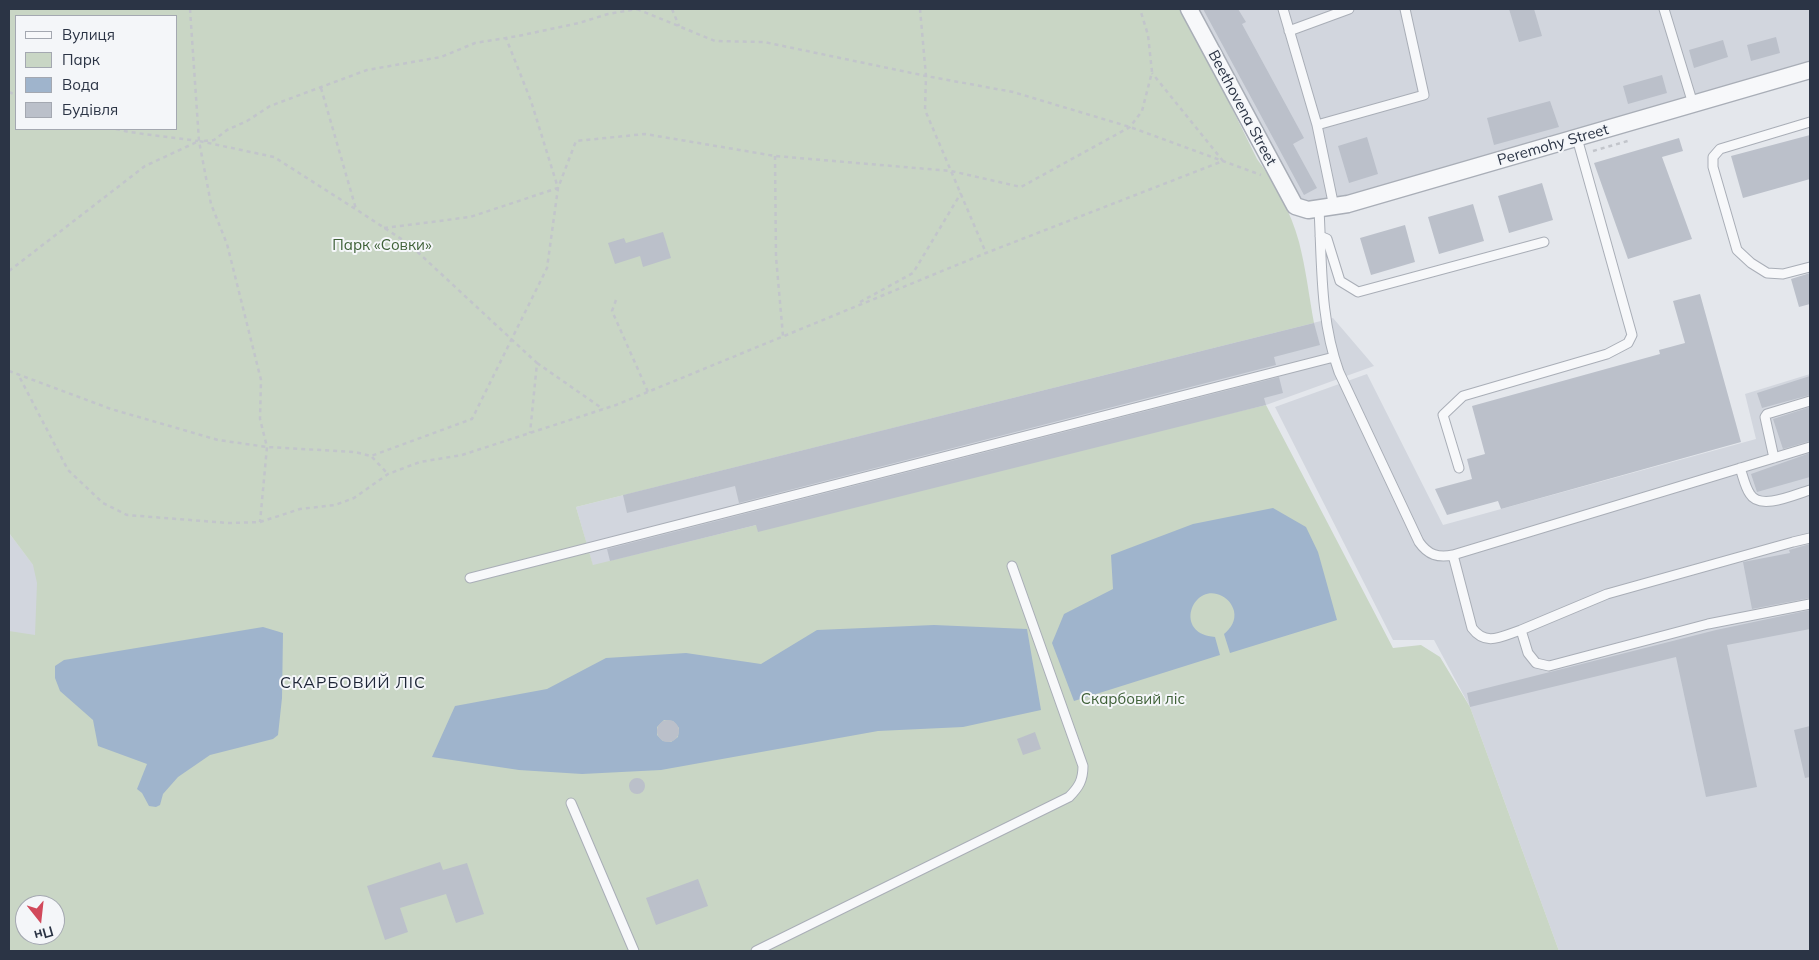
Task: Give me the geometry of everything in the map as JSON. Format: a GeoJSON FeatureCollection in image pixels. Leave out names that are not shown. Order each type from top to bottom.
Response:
{"type":"FeatureCollection","features":[{"type":"Feature","properties":{"kind":"street","name":"Beethovena Street"},"geometry":{"type":"LineString","coordinates":[[1189,9],[1294,206]]}},
{"type":"Feature","properties":{"kind":"street","name":"Peremohy Street"},"geometry":{"type":"LineString","coordinates":[[1294,206],[1308,210],[1326,208],[1577,138],[1810,70]]}},
{"type":"Feature","properties":{"kind":"lane"},"geometry":{"type":"LineString","coordinates":[[1283,9],[1317,125],[1326,208],[1320,236],[1325,320],[1334,357],[1339,372],[1419,542],[1425,551],[1433,556],[1445,557],[1453,555],[1810,447]]}},
{"type":"Feature","properties":{"kind":"lane"},"geometry":{"type":"LineString","coordinates":[[1289,31],[1349,9]]}},
{"type":"Feature","properties":{"kind":"lane"},"geometry":{"type":"LineString","coordinates":[[1317,125],[1424,95],[1405,9]]}},
{"type":"Feature","properties":{"kind":"lane"},"geometry":{"type":"LineString","coordinates":[[1664,9],[1693,104]]}},
{"type":"Feature","properties":{"kind":"lane"},"geometry":{"type":"LineString","coordinates":[[1810,122],[1720,149],[1713,157],[1713,166],[1737,250],[1751,263],[1767,273],[1783,274],[1810,267]]}},
{"type":"Feature","properties":{"kind":"lane"},"geometry":{"type":"LineString","coordinates":[[1459,468],[1443,415],[1463,396],[1607,354],[1628,343],[1632,335],[1577,138]]}},
{"type":"Feature","properties":{"kind":"lane"},"geometry":{"type":"LineString","coordinates":[[1320,236],[1327,240],[1340,281],[1358,292],[1544,242]]}},
{"type":"Feature","properties":{"kind":"lane"},"geometry":{"type":"LineString","coordinates":[[470,578],[1334,357]]}},
{"type":"Feature","properties":{"kind":"lane"},"geometry":{"type":"LineString","coordinates":[[1774,458],[1765,417],[1767,414],[1810,400]]}},
{"type":"Feature","properties":{"kind":"lane"},"geometry":{"type":"LineString","coordinates":[[1740,468],[1750,495],[1761,502],[1769,502],[1810,490]]}},
{"type":"Feature","properties":{"kind":"lane"},"geometry":{"type":"LineString","coordinates":[[1453,555],[1472,628],[1477,635],[1485,639],[1497,638],[1521,630],[1606,594],[1810,538]]}},
{"type":"Feature","properties":{"kind":"lane"},"geometry":{"type":"LineString","coordinates":[[756,951],[1069,797],[1078,788],[1083,778],[1083,766],[1012,566]]}},
{"type":"Feature","properties":{"kind":"lane"},"geometry":{"type":"LineString","coordinates":[[1521,630],[1528,654],[1536,663],[1549,666],[1708,624],[1810,604]]}},
{"type":"Feature","properties":{"kind":"lane"},"geometry":{"type":"LineString","coordinates":[[571,803],[634,951]]}},
{"type":"Feature","properties":{"kind":"path"},"geometry":{"type":"LineString","coordinates":[[190,9],[199,141],[211,204],[227,244],[261,380],[260,419],[267,448],[260,522]]}},
{"type":"Feature","properties":{"kind":"path"},"geometry":{"type":"LineString","coordinates":[[9,271],[145,166],[199,141],[214,140],[227,130],[247,121],[270,106],[367,70],[441,57],[475,43],[579,23],[608,14],[636,9],[715,41],[764,42],[1013,92],[1130,127],[1263,176]]}},
{"type":"Feature","properties":{"kind":"path"},"geometry":{"type":"LineString","coordinates":[[672,9],[679,26]]}},
{"type":"Feature","properties":{"kind":"path"},"geometry":{"type":"LineString","coordinates":[[920,9],[926,76],[925,110],[986,253]]}},
{"type":"Feature","properties":{"kind":"path"},"geometry":{"type":"LineString","coordinates":[[371,456],[472,420],[546,268],[558,188],[576,141],[645,134],[774,156],[952,171],[1021,187],[1130,127],[1142,111],[1152,72],[1148,35],[1140,9]]}},
{"type":"Feature","properties":{"kind":"path"},"geometry":{"type":"LineString","coordinates":[[506,38],[531,101],[558,188]]}},
{"type":"Feature","properties":{"kind":"path"},"geometry":{"type":"LineString","coordinates":[[1152,72],[1223,161]]}},
{"type":"Feature","properties":{"kind":"path"},"geometry":{"type":"LineString","coordinates":[[321,88],[357,210]]}},
{"type":"Feature","properties":{"kind":"path"},"geometry":{"type":"LineString","coordinates":[[120,130],[199,141],[274,157],[409,244],[537,363],[603,409]]}},
{"type":"Feature","properties":{"kind":"path"},"geometry":{"type":"LineString","coordinates":[[774,156],[776,257],[783,336]]}},
{"type":"Feature","properties":{"kind":"path"},"geometry":{"type":"LineString","coordinates":[[20,376],[68,470],[103,503],[127,515],[228,523],[260,522],[300,509],[335,505],[354,498],[388,474],[420,462],[462,455],[603,409],[986,253],[1223,161]]}},
{"type":"Feature","properties":{"kind":"path"},"geometry":{"type":"LineString","coordinates":[[383,228],[470,217],[558,188]]}},
{"type":"Feature","properties":{"kind":"path"},"geometry":{"type":"LineString","coordinates":[[849,308],[914,272],[961,194]]}},
{"type":"Feature","properties":{"kind":"path"},"geometry":{"type":"LineString","coordinates":[[616,300],[612,311],[648,392]]}},
{"type":"Feature","properties":{"kind":"path"},"geometry":{"type":"LineString","coordinates":[[530,433],[537,363]]}},
{"type":"Feature","properties":{"kind":"path"},"geometry":{"type":"LineString","coordinates":[[9,371],[128,414],[218,440],[267,448],[355,452],[371,456],[388,474]]}},
{"type":"Feature","properties":{"kind":"shaded area"},"geometry":{"type":"Polygon","coordinates":[[[1189,9],[1810,9],[1810,70],[1348,204],[1295,206],[1189,9]]]}},
{"type":"Feature","properties":{"kind":"shaded area"},"geometry":{"type":"Polygon","coordinates":[[[1333,318],[1374,366],[1266,405],[756,525],[593,566],[576,507],[1333,318]]]}},
{"type":"Feature","properties":{"kind":"shaded area"},"geometry":{"type":"Polygon","coordinates":[[[1367,374],[1443,525],[1756,439],[1745,394],[1810,374],[1810,951],[1559,951],[1470,707],[1434,640],[1393,640],[1275,407],[1367,374]]]}},
{"type":"Feature","properties":{"kind":"shaded area"},"geometry":{"type":"Polygon","coordinates":[[[9,533],[43,578],[80,603],[9,667],[9,533]]]}},
{"type":"Feature","properties":{"kind":"green space"},"geometry":{"type":"Polygon","coordinates":[[[9,9],[1183,9],[1257,159],[1276,188],[1292,220],[1306,272],[1314,323],[576,507],[593,565],[1266,405],[1393,648],[1421,645],[1440,657],[1470,707],[1559,951],[9,951],[9,631],[35,635],[37,583],[33,565],[9,533],[9,9]]]}},
{"type":"Feature","properties":{"kind":"water"},"geometry":{"type":"Polygon","coordinates":[[[1273,508],[1306,527],[1318,552],[1337,620],[1230,653],[1224,634],[1234,621],[1234,611],[1228,600],[1212,593],[1203,596],[1196,602],[1192,610],[1191,619],[1194,627],[1202,634],[1215,637],[1220,655],[1074,701],[1052,643],[1064,614],[1113,589],[1111,555],[1193,524],[1273,508]]]}},
{"type":"Feature","properties":{"kind":"water"},"geometry":{"type":"Polygon","coordinates":[[[934,625],[1027,629],[1041,710],[963,727],[878,731],[661,770],[582,774],[519,770],[432,757],[455,706],[547,689],[606,658],[686,653],[761,664],[817,630],[934,625]],[[664,720],[657,727],[657,735],[663,741],[671,742],[678,737],[679,728],[673,721],[664,720]]]}},
{"type":"Feature","properties":{"kind":"water"},"geometry":{"type":"Polygon","coordinates":[[[263,627],[283,633],[282,698],[278,735],[273,739],[210,755],[178,777],[163,794],[160,805],[156,807],[149,806],[142,793],[137,789],[147,764],[98,746],[93,720],[60,691],[55,678],[55,666],[64,660],[263,627]]]}},
{"type":"Feature","properties":{"kind":"building"},"geometry":{"type":"Polygon","coordinates":[[[1203,9],[1238,9],[1246,22],[1242,24],[1304,138],[1293,144],[1317,188],[1304,195],[1203,9]]]}},
{"type":"Feature","properties":{"kind":"building"},"geometry":{"type":"Polygon","coordinates":[[[1509,9],[1534,9],[1542,36],[1519,42],[1509,9]]]}},
{"type":"Feature","properties":{"kind":"building"},"geometry":{"type":"Polygon","coordinates":[[[1776,37],[1780,53],[1751,61],[1747,45],[1776,37]]]}},
{"type":"Feature","properties":{"kind":"building"},"geometry":{"type":"Polygon","coordinates":[[[1723,40],[1728,57],[1694,68],[1689,50],[1723,40]]]}},
{"type":"Feature","properties":{"kind":"building"},"geometry":{"type":"Polygon","coordinates":[[[1662,75],[1667,93],[1628,104],[1623,86],[1662,75]]]}},
{"type":"Feature","properties":{"kind":"building"},"geometry":{"type":"Polygon","coordinates":[[[1550,101],[1559,127],[1494,145],[1487,118],[1550,101]]]}},
{"type":"Feature","properties":{"kind":"building"},"geometry":{"type":"Polygon","coordinates":[[[1810,135],[1810,179],[1743,198],[1731,156],[1810,135]]]}},
{"type":"Feature","properties":{"kind":"building"},"geometry":{"type":"Polygon","coordinates":[[[1367,137],[1378,174],[1349,183],[1338,146],[1367,137]]]}},
{"type":"Feature","properties":{"kind":"building"},"geometry":{"type":"Polygon","coordinates":[[[1679,138],[1683,151],[1662,157],[1692,239],[1628,259],[1594,163],[1679,138]]]}},
{"type":"Feature","properties":{"kind":"building"},"geometry":{"type":"Polygon","coordinates":[[[1542,183],[1553,220],[1509,233],[1498,196],[1542,183]]]}},
{"type":"Feature","properties":{"kind":"building"},"geometry":{"type":"Polygon","coordinates":[[[1473,204],[1484,241],[1439,254],[1428,217],[1473,204]]]}},
{"type":"Feature","properties":{"kind":"building"},"geometry":{"type":"Polygon","coordinates":[[[1405,225],[1415,262],[1371,275],[1360,238],[1405,225]]]}},
{"type":"Feature","properties":{"kind":"building"},"geometry":{"type":"Polygon","coordinates":[[[663,232],[671,258],[643,267],[640,256],[615,264],[608,243],[624,238],[626,243],[663,232]]]}},
{"type":"Feature","properties":{"kind":"building"},"geometry":{"type":"Polygon","coordinates":[[[1810,273],[1810,304],[1799,307],[1791,279],[1810,273]]]}},
{"type":"Feature","properties":{"kind":"building"},"geometry":{"type":"Polygon","coordinates":[[[1700,294],[1741,442],[1501,509],[1498,501],[1447,515],[1435,489],[1472,479],[1467,459],[1485,454],[1472,406],[1660,354],[1659,350],[1685,343],[1673,301],[1700,294]]]}},
{"type":"Feature","properties":{"kind":"building"},"geometry":{"type":"Polygon","coordinates":[[[1314,323],[1320,345],[1274,357],[1276,365],[739,503],[735,486],[627,513],[623,495],[1314,323]]]}},
{"type":"Feature","properties":{"kind":"building"},"geometry":{"type":"Polygon","coordinates":[[[1810,376],[1810,395],[1762,408],[1757,393],[1810,376]]]}},
{"type":"Feature","properties":{"kind":"building"},"geometry":{"type":"Polygon","coordinates":[[[1279,377],[1283,393],[1264,398],[1266,405],[758,532],[756,525],[610,561],[607,549],[1279,377]]]}},
{"type":"Feature","properties":{"kind":"building"},"geometry":{"type":"Polygon","coordinates":[[[1810,407],[1810,441],[1783,449],[1773,419],[1810,407]]]}},
{"type":"Feature","properties":{"kind":"building"},"geometry":{"type":"Polygon","coordinates":[[[1810,453],[1810,477],[1757,492],[1751,474],[1810,453]]]}},
{"type":"Feature","properties":{"kind":"building"},"geometry":{"type":"Polygon","coordinates":[[[1810,544],[1810,598],[1752,609],[1743,562],[1790,553],[1789,550],[1810,544]]]}},
{"type":"Feature","properties":{"kind":"building"},"geometry":{"type":"Polygon","coordinates":[[[1810,610],[1810,629],[1727,645],[1757,787],[1706,797],[1676,657],[1470,707],[1467,693],[1716,630],[1810,610]]]}},
{"type":"Feature","properties":{"kind":"building"},"geometry":{"type":"Polygon","coordinates":[[[668,720],[676,723],[679,731],[676,739],[668,742],[660,739],[657,731],[660,723],[668,720]]]}},
{"type":"Feature","properties":{"kind":"building"},"geometry":{"type":"Polygon","coordinates":[[[1810,726],[1810,777],[1805,778],[1794,730],[1810,726]]]}},
{"type":"Feature","properties":{"kind":"building"},"geometry":{"type":"Polygon","coordinates":[[[1035,732],[1041,749],[1023,755],[1017,739],[1035,732]]]}},
{"type":"Feature","properties":{"kind":"building"},"geometry":{"type":"Polygon","coordinates":[[[637,778],[643,780],[645,786],[643,792],[637,794],[631,792],[629,786],[631,780],[637,778]]]}},
{"type":"Feature","properties":{"kind":"building"},"geometry":{"type":"Polygon","coordinates":[[[440,862],[443,870],[467,863],[484,914],[456,923],[446,894],[400,908],[408,932],[385,940],[367,886],[440,862]]]}},
{"type":"Feature","properties":{"kind":"building"},"geometry":{"type":"Polygon","coordinates":[[[698,879],[708,906],[656,925],[646,898],[698,879]]]}},
{"type":"Feature","properties":{"kind":"district","name":"СКАРБОВИЙ ЛІС"},"geometry":{"type":"Point","coordinates":[353,683]}},
{"type":"Feature","properties":{"kind":"park label","name":"Парк «Совки»"},"geometry":{"type":"Point","coordinates":[382,245]}},
{"type":"Feature","properties":{"kind":"park label","name":"Скарбовий ліс"},"geometry":{"type":"Point","coordinates":[1133,699]}}]}
